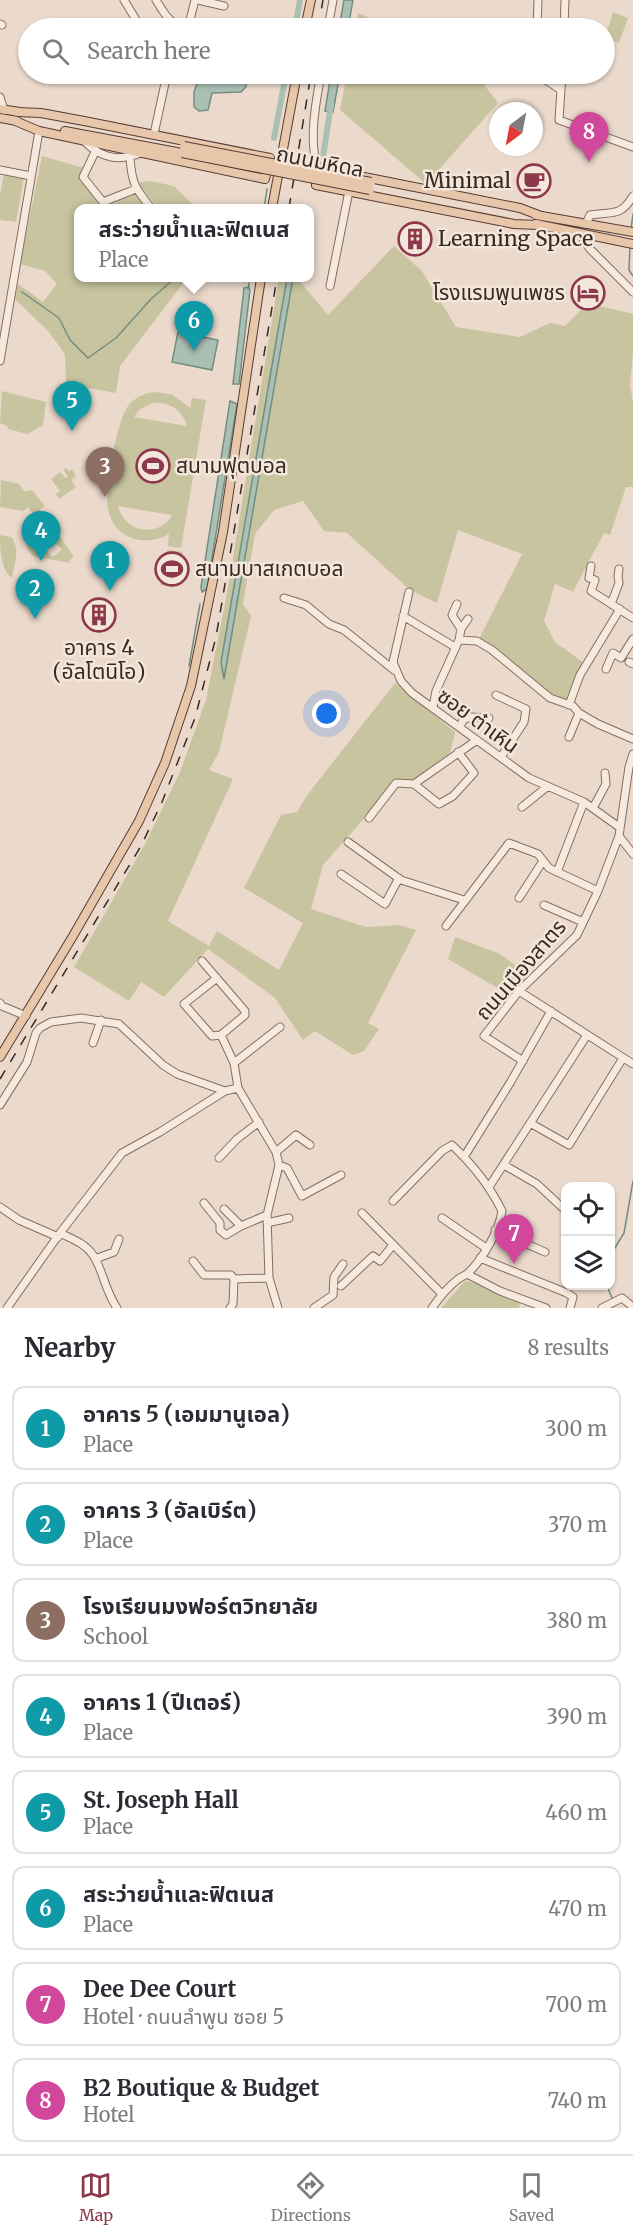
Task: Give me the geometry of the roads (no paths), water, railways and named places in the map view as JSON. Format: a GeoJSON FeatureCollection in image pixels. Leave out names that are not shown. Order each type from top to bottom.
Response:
{"type":"FeatureCollection","features":[{"type":"Feature","properties":{"kind":"main road"},"geometry":{"type":"LineString","coordinates":[[307,18],[310,0]]}},
{"type":"Feature","properties":{"kind":"main road"},"geometry":{"type":"LineString","coordinates":[[273,204],[295,84]]}},
{"type":"Feature","properties":{"kind":"main road","name":"ถนนมหิดล"},"geometry":{"type":"LineString","coordinates":[[1,112],[540,220],[586,224],[633,232]]}},
{"type":"Feature","properties":{"kind":"main road"},"geometry":{"type":"LineString","coordinates":[[15,116],[41,113],[280,159]]}},
{"type":"Feature","properties":{"kind":"main road"},"geometry":{"type":"LineString","coordinates":[[15,116],[39,130],[276,180]]}},
{"type":"Feature","properties":{"kind":"main road"},"geometry":{"type":"LineString","coordinates":[[265,178],[270,158]]}},
{"type":"Feature","properties":{"kind":"main road"},"geometry":{"type":"LineString","coordinates":[[315,167],[520,208],[540,220],[514,224],[315,185],[315,167]]}},
{"type":"Feature","properties":{"kind":"main road","name":"ถนนมหิดล"},"geometry":{"type":"LineString","coordinates":[[540,220],[579,233],[633,244]]}},
{"type":"Feature","properties":{"kind":"main road"},"geometry":{"type":"LineString","coordinates":[[0,1057],[139,821],[165,763],[191,686],[223,532],[260,282]]}},
{"type":"Feature","properties":{"kind":"street"},"geometry":{"type":"LineString","coordinates":[[135,0],[126,2],[135,18]]}},
{"type":"Feature","properties":{"kind":"street"},"geometry":{"type":"LineString","coordinates":[[156,0],[168,18]]}},
{"type":"Feature","properties":{"kind":"street"},"geometry":{"type":"LineString","coordinates":[[192,18],[196,0],[224,6]]}},
{"type":"Feature","properties":{"kind":"street"},"geometry":{"type":"LineString","coordinates":[[330,18],[333,0]]}},
{"type":"Feature","properties":{"kind":"street"},"geometry":{"type":"LineString","coordinates":[[537,18],[538,0]]}},
{"type":"Feature","properties":{"kind":"street"},"geometry":{"type":"LineString","coordinates":[[564,18],[565,0]]}},
{"type":"Feature","properties":{"kind":"street"},"geometry":{"type":"LineString","coordinates":[[154,134],[165,84]]}},
{"type":"Feature","properties":{"kind":"street"},"geometry":{"type":"LineString","coordinates":[[315,167],[316,97],[319,84]]}},
{"type":"Feature","properties":{"kind":"street"},"geometry":{"type":"LineString","coordinates":[[552,84],[561,90]]}},
{"type":"Feature","properties":{"kind":"street"},"geometry":{"type":"LineString","coordinates":[[561,84],[559,120],[633,147]]}},
{"type":"Feature","properties":{"kind":"street"},"geometry":{"type":"LineString","coordinates":[[0,97],[1,112]]}},
{"type":"Feature","properties":{"kind":"street"},"geometry":{"type":"LineString","coordinates":[[0,361],[2,332],[39,130]]}},
{"type":"Feature","properties":{"kind":"street"},"geometry":{"type":"LineString","coordinates":[[84,141],[95,152],[112,158],[130,158],[143,152]]}},
{"type":"Feature","properties":{"kind":"street"},"geometry":{"type":"LineString","coordinates":[[95,152],[83,177],[103,202],[136,189]]}},
{"type":"Feature","properties":{"kind":"street"},"geometry":{"type":"LineString","coordinates":[[130,158],[131,179],[148,204]]}},
{"type":"Feature","properties":{"kind":"street"},"geometry":{"type":"LineString","coordinates":[[0,170],[31,176]]}},
{"type":"Feature","properties":{"kind":"street"},"geometry":{"type":"LineString","coordinates":[[330,286],[349,191]]}},
{"type":"Feature","properties":{"kind":"street"},"geometry":{"type":"LineString","coordinates":[[586,224],[590,215],[617,213],[624,210],[633,196]]}},
{"type":"Feature","properties":{"kind":"street"},"geometry":{"type":"LineString","coordinates":[[579,233],[590,249],[633,292]]}},
{"type":"Feature","properties":{"kind":"street"},"geometry":{"type":"LineString","coordinates":[[591,566],[589,578],[595,580],[591,591],[633,618]]}},
{"type":"Feature","properties":{"kind":"street"},"geometry":{"type":"LineString","coordinates":[[611,604],[619,583],[619,569]]}},
{"type":"Feature","properties":{"kind":"street"},"geometry":{"type":"LineString","coordinates":[[396,671],[393,662],[409,592]]}},
{"type":"Feature","properties":{"kind":"street","name":"ซอย ต๋าเหิน"},"geometry":{"type":"LineString","coordinates":[[284,598],[306,605],[329,624],[344,630],[396,671],[401,681],[412,693],[529,778],[584,802],[620,827]]}},
{"type":"Feature","properties":{"kind":"street"},"geometry":{"type":"LineString","coordinates":[[457,604],[452,615],[461,629]]}},
{"type":"Feature","properties":{"kind":"street"},"geometry":{"type":"LineString","coordinates":[[569,705],[579,675],[620,609]]}},
{"type":"Feature","properties":{"kind":"street"},"geometry":{"type":"LineString","coordinates":[[404,616],[454,647]]}},
{"type":"Feature","properties":{"kind":"street"},"geometry":{"type":"LineString","coordinates":[[433,707],[436,692],[459,640],[461,629],[468,619]]}},
{"type":"Feature","properties":{"kind":"street"},"geometry":{"type":"LineString","coordinates":[[606,669],[613,654],[621,658],[633,639]]}},
{"type":"Feature","properties":{"kind":"street"},"geometry":{"type":"LineString","coordinates":[[459,640],[477,641],[492,650],[550,698],[569,705],[579,713],[633,739]]}},
{"type":"Feature","properties":{"kind":"street"},"geometry":{"type":"LineString","coordinates":[[496,695],[526,709],[524,722],[501,757]]}},
{"type":"Feature","properties":{"kind":"street"},"geometry":{"type":"LineString","coordinates":[[569,737],[579,713]]}},
{"type":"Feature","properties":{"kind":"street"},"geometry":{"type":"LineString","coordinates":[[460,726],[463,720],[470,717],[489,718]]}},
{"type":"Feature","properties":{"kind":"street"},"geometry":{"type":"LineString","coordinates":[[414,784],[477,740]]}},
{"type":"Feature","properties":{"kind":"street"},"geometry":{"type":"LineString","coordinates":[[369,818],[396,783],[414,784],[439,804],[453,796],[474,773],[458,752]]}},
{"type":"Feature","properties":{"kind":"street","name":"ถนนเมืองสาตร"},"geometry":{"type":"LineString","coordinates":[[523,1061],[484,1036],[519,991],[577,935],[598,891],[619,836],[632,759]]}},
{"type":"Feature","properties":{"kind":"street"},"geometry":{"type":"LineString","coordinates":[[593,808],[606,784],[605,773]]}},
{"type":"Feature","properties":{"kind":"street"},"geometry":{"type":"LineString","coordinates":[[522,807],[549,786]]}},
{"type":"Feature","properties":{"kind":"street"},"geometry":{"type":"LineString","coordinates":[[557,872],[584,802]]}},
{"type":"Feature","properties":{"kind":"street"},"geometry":{"type":"LineString","coordinates":[[619,836],[633,854]]}},
{"type":"Feature","properties":{"kind":"street"},"geometry":{"type":"LineString","coordinates":[[348,842],[399,878],[464,900]]}},
{"type":"Feature","properties":{"kind":"street"},"geometry":{"type":"LineString","coordinates":[[446,926],[509,843],[538,854],[549,868],[598,891]]}},
{"type":"Feature","properties":{"kind":"street"},"geometry":{"type":"LineString","coordinates":[[614,848],[625,844]]}},
{"type":"Feature","properties":{"kind":"street"},"geometry":{"type":"LineString","coordinates":[[519,898],[543,861]]}},
{"type":"Feature","properties":{"kind":"street"},"geometry":{"type":"LineString","coordinates":[[341,874],[385,904],[399,878]]}},
{"type":"Feature","properties":{"kind":"street"},"geometry":{"type":"LineString","coordinates":[[544,905],[583,922]]}},
{"type":"Feature","properties":{"kind":"street"},"geometry":{"type":"LineString","coordinates":[[202,961],[217,978],[245,1011],[245,1015],[221,1035],[212,1036],[184,1004],[217,978]]}},
{"type":"Feature","properties":{"kind":"street"},"geometry":{"type":"LineString","coordinates":[[519,991],[633,1064]]}},
{"type":"Feature","properties":{"kind":"street"},"geometry":{"type":"LineString","coordinates":[[0,1003],[26,1016]]}},
{"type":"Feature","properties":{"kind":"street"},"geometry":{"type":"LineString","coordinates":[[465,1157],[551,1011]]}},
{"type":"Feature","properties":{"kind":"street"},"geometry":{"type":"LineString","coordinates":[[0,1105],[27,1062],[40,1028],[51,1022],[81,1018],[119,1024],[126,1028],[163,1065],[177,1074],[225,1091]]}},
{"type":"Feature","properties":{"kind":"street"},"geometry":{"type":"LineString","coordinates":[[93,1043],[101,1020]]}},
{"type":"Feature","properties":{"kind":"street"},"geometry":{"type":"LineString","coordinates":[[234,1063],[280,1027]]}},
{"type":"Feature","properties":{"kind":"street"},"geometry":{"type":"LineString","coordinates":[[221,1035],[234,1063],[238,1088],[276,1152],[279,1165],[267,1219],[269,1278],[278,1308]]}},
{"type":"Feature","properties":{"kind":"street"},"geometry":{"type":"LineString","coordinates":[[489,1187],[587,1035]]}},
{"type":"Feature","properties":{"kind":"street"},"geometry":{"type":"LineString","coordinates":[[530,1123],[569,1144],[623,1058]]}},
{"type":"Feature","properties":{"kind":"street"},"geometry":{"type":"LineString","coordinates":[[7,1308],[122,1153],[225,1091],[238,1088]]}},
{"type":"Feature","properties":{"kind":"street"},"geometry":{"type":"LineString","coordinates":[[219,1158],[237,1139],[259,1122]]}},
{"type":"Feature","properties":{"kind":"street"},"geometry":{"type":"LineString","coordinates":[[276,1152],[296,1135],[310,1145]]}},
{"type":"Feature","properties":{"kind":"street"},"geometry":{"type":"LineString","coordinates":[[393,1201],[442,1151],[452,1145],[465,1157],[489,1187],[502,1211],[480,1258],[467,1274],[461,1276],[442,1294],[432,1308]]}},
{"type":"Feature","properties":{"kind":"street"},"geometry":{"type":"LineString","coordinates":[[279,1165],[287,1168],[302,1196],[341,1175]]}},
{"type":"Feature","properties":{"kind":"street"},"geometry":{"type":"LineString","coordinates":[[504,1165],[537,1184],[561,1206]]}},
{"type":"Feature","properties":{"kind":"street"},"geometry":{"type":"LineString","coordinates":[[204,1203],[220,1223],[220,1229],[225,1234],[241,1226],[267,1219],[289,1218]]}},
{"type":"Feature","properties":{"kind":"street"},"geometry":{"type":"LineString","coordinates":[[0,1208],[19,1220],[81,1243],[95,1259],[108,1295],[117,1308]]}},
{"type":"Feature","properties":{"kind":"street"},"geometry":{"type":"LineString","coordinates":[[224,1209],[241,1226]]}},
{"type":"Feature","properties":{"kind":"street"},"geometry":{"type":"LineString","coordinates":[[362,1213],[442,1294]]}},
{"type":"Feature","properties":{"kind":"street"},"geometry":{"type":"LineString","coordinates":[[442,1218],[486,1248]]}},
{"type":"Feature","properties":{"kind":"street"},"geometry":{"type":"LineString","coordinates":[[495,1230],[545,1252]]}},
{"type":"Feature","properties":{"kind":"street"},"geometry":{"type":"LineString","coordinates":[[95,1259],[114,1252],[119,1239]]}},
{"type":"Feature","properties":{"kind":"street"},"geometry":{"type":"LineString","coordinates":[[341,1286],[373,1256],[380,1261],[393,1245]]}},
{"type":"Feature","properties":{"kind":"street"},"geometry":{"type":"LineString","coordinates":[[480,1258],[567,1293],[573,1297],[570,1308]]}},
{"type":"Feature","properties":{"kind":"street"},"geometry":{"type":"LineString","coordinates":[[193,1261],[204,1275],[231,1275],[234,1279],[269,1278]]}},
{"type":"Feature","properties":{"kind":"street"},"geometry":{"type":"LineString","coordinates":[[314,1308],[333,1295],[334,1277],[343,1264]]}},
{"type":"Feature","properties":{"kind":"street"},"geometry":{"type":"LineString","coordinates":[[467,1274],[500,1291],[546,1308]]}},
{"type":"Feature","properties":{"kind":"street"},"geometry":{"type":"LineString","coordinates":[[230,1308],[234,1279]]}},
{"type":"Feature","properties":{"kind":"street"},"geometry":{"type":"LineString","coordinates":[[602,1308],[622,1298],[633,1307]]}},
{"type":"Feature","properties":{"kind":"waterway"},"geometry":{"type":"LineString","coordinates":[[297,18],[300,0]]}},
{"type":"Feature","properties":{"kind":"waterway"},"geometry":{"type":"LineString","coordinates":[[274,138],[284,84]]}},
{"type":"Feature","properties":{"kind":"waterway"},"geometry":{"type":"LineString","coordinates":[[323,157],[331,104]]}},
{"type":"Feature","properties":{"kind":"waterway"},"geometry":{"type":"LineString","coordinates":[[265,204],[267,189]]}},
{"type":"Feature","properties":{"kind":"waterway"},"geometry":{"type":"LineString","coordinates":[[631,229],[633,214]]}},
{"type":"Feature","properties":{"kind":"waterway"},"geometry":{"type":"LineString","coordinates":[[630,246],[629,270],[633,276]]}},
{"type":"Feature","properties":{"kind":"waterway"},"geometry":{"type":"LineString","coordinates":[[22,292],[59,318],[70,340],[88,358],[116,338],[151,299],[170,282]]}},
{"type":"Feature","properties":{"kind":"waterway"},"geometry":{"type":"LineString","coordinates":[[248,289],[249,283]]}},
{"type":"Feature","properties":{"kind":"waterway"},"geometry":{"type":"LineString","coordinates":[[189,666],[200,604]]}},
{"type":"Feature","properties":{"kind":"waterway"},"geometry":{"type":"LineString","coordinates":[[615,1248],[624,1233],[633,1181]]}},
{"type":"Feature","properties":{"kind":"waterway"},"geometry":{"type":"LineString","coordinates":[[609,1290],[612,1298]]}},
{"type":"Feature","properties":{"kind":"railway"},"geometry":{"type":"LineString","coordinates":[[320,18],[323,0]]}},
{"type":"Feature","properties":{"kind":"railway"},"geometry":{"type":"LineString","coordinates":[[290,204],[309,84]]}},
{"type":"Feature","properties":{"kind":"railway"},"geometry":{"type":"LineString","coordinates":[[0,1079],[141,846],[162,802],[195,718],[216,637],[276,282]]}},
{"type":"Feature","properties":{"kind":"place","name":"B2 Boutique & Budget"},"geometry":{"type":"Point","coordinates":[589,162]}},
{"type":"Feature","properties":{"kind":"place","name":"Minimal"},"geometry":{"type":"Point","coordinates":[534,181]}},
{"type":"Feature","properties":{"kind":"place","name":"Learning Space"},"geometry":{"type":"Point","coordinates":[415,239]}},
{"type":"Feature","properties":{"kind":"place","name":"โรงแรมพูนเพชร"},"geometry":{"type":"Point","coordinates":[588,293]}},
{"type":"Feature","properties":{"kind":"place","name":"สระว่ายน้ำและฟิตเนส"},"geometry":{"type":"Point","coordinates":[194,351]}},
{"type":"Feature","properties":{"kind":"place","name":"St. Joseph Hall"},"geometry":{"type":"Point","coordinates":[72,431]}},
{"type":"Feature","properties":{"kind":"place","name":"สนามฟุตบอล"},"geometry":{"type":"Point","coordinates":[153,466]}},
{"type":"Feature","properties":{"kind":"place","name":"โรงเรียนมงฟอร์ตวิทยาลัย"},"geometry":{"type":"Point","coordinates":[105,497]}},
{"type":"Feature","properties":{"kind":"place","name":"อาคาร 1 (ปีเตอร์)"},"geometry":{"type":"Point","coordinates":[41,561]}},
{"type":"Feature","properties":{"kind":"place","name":"สนามบาสเกตบอล"},"geometry":{"type":"Point","coordinates":[172,569]}},
{"type":"Feature","properties":{"kind":"place","name":"อาคาร 5 (เอมมานูเอล)"},"geometry":{"type":"Point","coordinates":[110,591]}},
{"type":"Feature","properties":{"kind":"place","name":"อาคาร 4 (อัลโตนิโอ)"},"geometry":{"type":"Point","coordinates":[99,615]}},
{"type":"Feature","properties":{"kind":"place","name":"อาคาร 3 (อัลเบิร์ต)"},"geometry":{"type":"Point","coordinates":[35,619]}},
{"type":"Feature","properties":{"kind":"place","name":"Dee Dee Court"},"geometry":{"type":"Point","coordinates":[514,1264]}}]}
